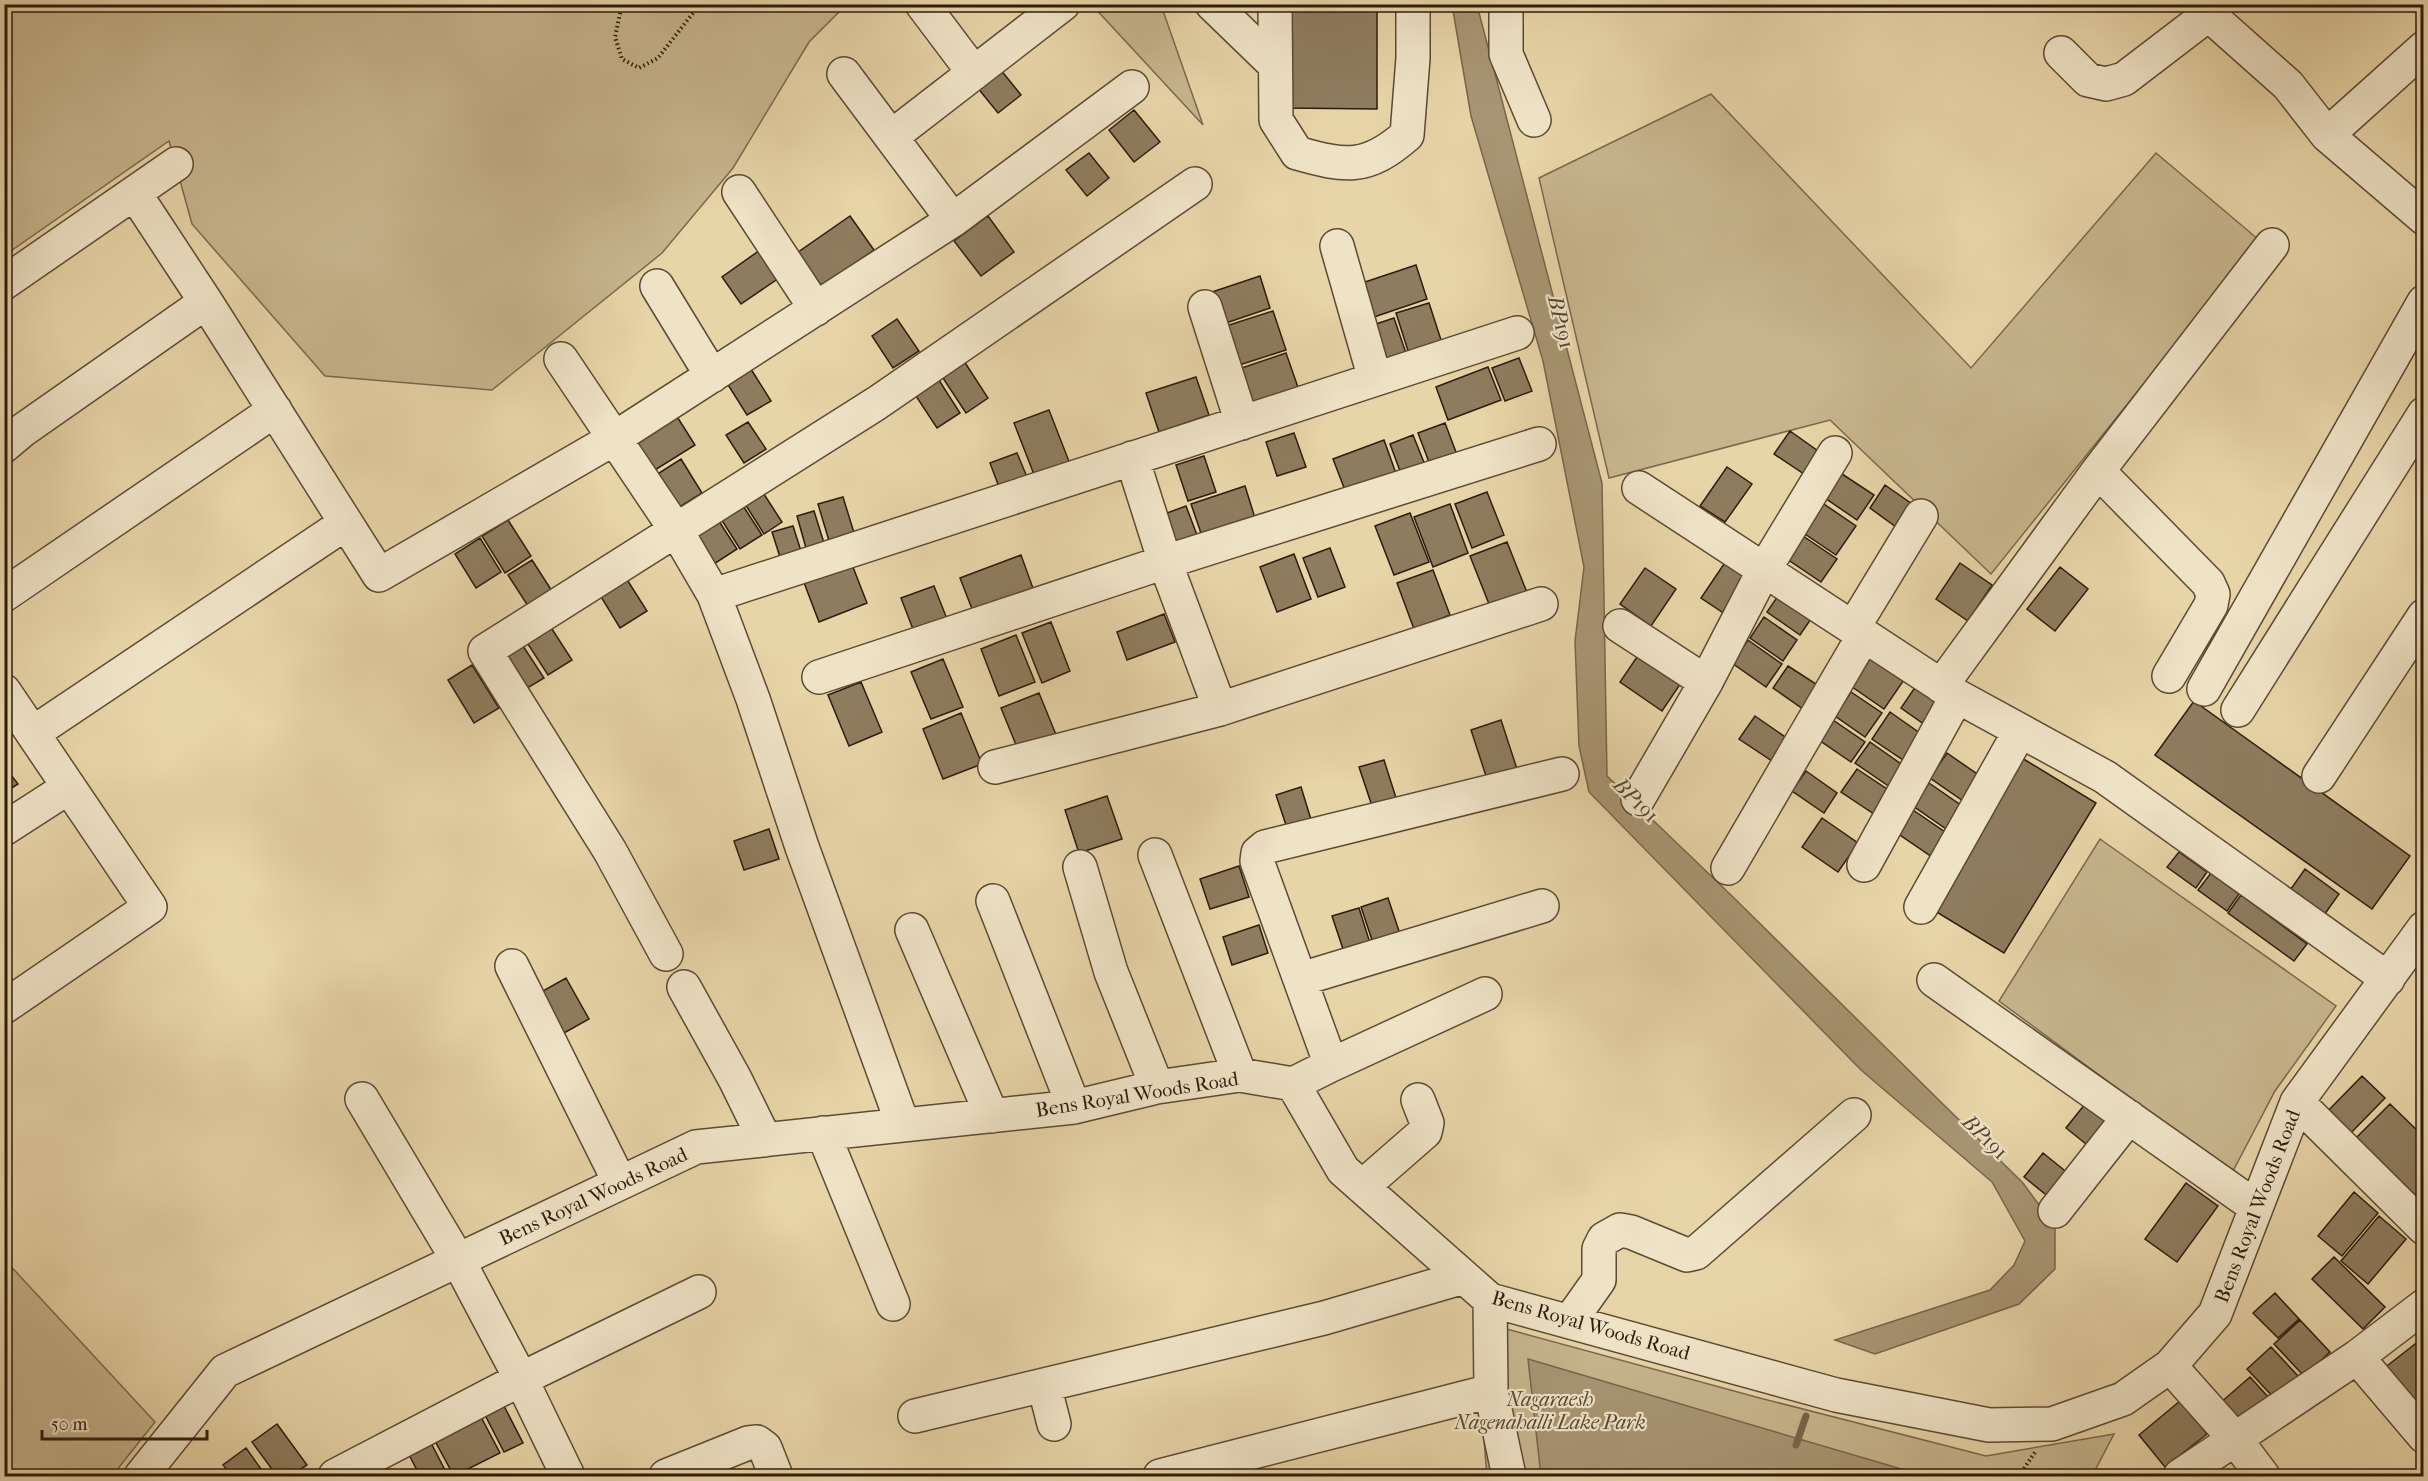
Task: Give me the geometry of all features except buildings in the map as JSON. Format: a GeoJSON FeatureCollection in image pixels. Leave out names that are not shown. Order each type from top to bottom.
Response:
{"type":"FeatureCollection","features":[{"type":"Feature","properties":{"kind":"street"},"geometry":{"type":"LineString","coordinates":[[922,4],[974,73]]}},
{"type":"Feature","properties":{"kind":"street"},"geometry":{"type":"LineString","coordinates":[[891,137],[1063,4]]}},
{"type":"Feature","properties":{"kind":"street"},"geometry":{"type":"LineString","coordinates":[[1212,4],[1275,65]]}},
{"type":"Feature","properties":{"kind":"street"},"geometry":{"type":"LineString","coordinates":[[1275,4],[1276,120],[1297,153],[1329,162],[1361,163],[1387,152],[1407,135],[1413,58],[1413,4]]}},
{"type":"Feature","properties":{"kind":"street"},"geometry":{"type":"LineString","coordinates":[[1506,4],[1506,54],[1534,120]]}},
{"type":"Feature","properties":{"kind":"street"},"geometry":{"type":"LineString","coordinates":[[2061,53],[2088,80],[2106,84],[2124,79],[2203,10],[2288,86],[2327,135],[2424,219]]}},
{"type":"Feature","properties":{"kind":"street"},"geometry":{"type":"LineString","coordinates":[[2327,135],[2424,48]]}},
{"type":"Feature","properties":{"kind":"street"},"geometry":{"type":"LineString","coordinates":[[844,74],[953,220]]}},
{"type":"Feature","properties":{"kind":"street"},"geometry":{"type":"LineString","coordinates":[[135,194],[379,574],[615,438],[816,309],[953,220],[1132,87]]}},
{"type":"Feature","properties":{"kind":"street"},"geometry":{"type":"LineString","coordinates":[[4,283],[176,164]]}},
{"type":"Feature","properties":{"kind":"street"},"geometry":{"type":"LineString","coordinates":[[666,954],[610,851],[485,651],[877,403],[1195,184]]}},
{"type":"Feature","properties":{"kind":"street"},"geometry":{"type":"LineString","coordinates":[[739,192],[816,309]]}},
{"type":"Feature","properties":{"kind":"street"},"geometry":{"type":"LineString","coordinates":[[1864,865],[1949,691],[2098,471],[2272,245]]}},
{"type":"Feature","properties":{"kind":"street"},"geometry":{"type":"LineString","coordinates":[[1337,246],[1375,379]]}},
{"type":"Feature","properties":{"kind":"street"},"geometry":{"type":"LineString","coordinates":[[657,286],[712,376]]}},
{"type":"Feature","properties":{"kind":"street"},"geometry":{"type":"LineString","coordinates":[[4,446],[23,430],[206,302]]}},
{"type":"Feature","properties":{"kind":"street"},"geometry":{"type":"LineString","coordinates":[[2204,689],[2424,302]]}},
{"type":"Feature","properties":{"kind":"street"},"geometry":{"type":"LineString","coordinates":[[1205,307],[1242,423]]}},
{"type":"Feature","properties":{"kind":"street"},"geometry":{"type":"LineString","coordinates":[[714,595],[1517,333]]}},
{"type":"Feature","properties":{"kind":"street"},"geometry":{"type":"LineString","coordinates":[[561,359],[676,530],[714,595],[753,699],[802,848],[903,1125]]}},
{"type":"Feature","properties":{"kind":"street"},"geometry":{"type":"LineString","coordinates":[[4,596],[275,410]]}},
{"type":"Feature","properties":{"kind":"street"},"geometry":{"type":"LineString","coordinates":[[2238,710],[2424,414]]}},
{"type":"Feature","properties":{"kind":"street"},"geometry":{"type":"LineString","coordinates":[[819,677],[1165,562],[1539,444]]}},
{"type":"Feature","properties":{"kind":"street"},"geometry":{"type":"LineString","coordinates":[[1638,799],[1706,682],[1764,570],[1834,453]]}},
{"type":"Feature","properties":{"kind":"street"},"geometry":{"type":"LineString","coordinates":[[1132,458],[1165,562],[1220,709]]}},
{"type":"Feature","properties":{"kind":"street"},"geometry":{"type":"LineString","coordinates":[[2098,471],[2208,583],[2213,594],[2211,605],[2169,676]]}},
{"type":"Feature","properties":{"kind":"street"},"geometry":{"type":"LineString","coordinates":[[1639,488],[1949,691],[2105,777],[2388,979]]}},
{"type":"Feature","properties":{"kind":"street"},"geometry":{"type":"LineString","coordinates":[[1728,868],[1921,516]]}},
{"type":"Feature","properties":{"kind":"street"},"geometry":{"type":"LineString","coordinates":[[33,733],[346,523]]}},
{"type":"Feature","properties":{"kind":"street"},"geometry":{"type":"LineString","coordinates":[[995,766],[1220,709],[1540,603]]}},
{"type":"Feature","properties":{"kind":"street"},"geometry":{"type":"LineString","coordinates":[[2319,776],[2424,616]]}},
{"type":"Feature","properties":{"kind":"street"},"geometry":{"type":"LineString","coordinates":[[1620,626],[1706,682]]}},
{"type":"Feature","properties":{"kind":"street"},"geometry":{"type":"LineString","coordinates":[[4,691],[150,907],[4,1007]]}},
{"type":"Feature","properties":{"kind":"street"},"geometry":{"type":"LineString","coordinates":[[1921,907],[2020,731]]}},
{"type":"Feature","properties":{"kind":"street"},"geometry":{"type":"LineString","coordinates":[[1331,1065],[1257,861],[1258,853],[1265,847],[1562,774]]}},
{"type":"Feature","properties":{"kind":"street"},"geometry":{"type":"LineString","coordinates":[[4,829],[69,787]]}},
{"type":"Feature","properties":{"kind":"street"},"geometry":{"type":"LineString","coordinates":[[1155,855],[1240,1074]]}},
{"type":"Feature","properties":{"kind":"street"},"geometry":{"type":"LineString","coordinates":[[1080,867],[1110,972],[1157,1087]]}},
{"type":"Feature","properties":{"kind":"street"},"geometry":{"type":"LineString","coordinates":[[993,901],[1074,1107]]}},
{"type":"Feature","properties":{"kind":"street"},"geometry":{"type":"LineString","coordinates":[[1301,979],[1542,906]]}},
{"type":"Feature","properties":{"kind":"street","name":"Bens Royal Woods Road"},"geometry":{"type":"LineString","coordinates":[[144,1475],[225,1371],[696,1147],[1074,1107],[1157,1087],[1240,1074],[1293,1084],[1343,1170],[1490,1300],[1836,1395],[1989,1425],[2052,1424],[2123,1399],[2170,1366],[2215,1314],[2297,1102],[2424,928]]}},
{"type":"Feature","properties":{"kind":"street"},"geometry":{"type":"LineString","coordinates":[[912,930],[992,1116]]}},
{"type":"Feature","properties":{"kind":"street"},"geometry":{"type":"LineString","coordinates":[[512,966],[620,1183]]}},
{"type":"Feature","properties":{"kind":"street"},"geometry":{"type":"LineString","coordinates":[[1934,980],[2256,1207]]}},
{"type":"Feature","properties":{"kind":"street"},"geometry":{"type":"LineString","coordinates":[[684,987],[735,1079],[765,1140]]}},
{"type":"Feature","properties":{"kind":"street"},"geometry":{"type":"LineString","coordinates":[[1293,1084],[1485,994]]}},
{"type":"Feature","properties":{"kind":"street"},"geometry":{"type":"LineString","coordinates":[[362,1099],[458,1260],[521,1379],[567,1476]]}},
{"type":"Feature","properties":{"kind":"street"},"geometry":{"type":"LineString","coordinates":[[1362,1187],[1425,1132],[1427,1123],[1419,1100]]}},
{"type":"Feature","properties":{"kind":"street"},"geometry":{"type":"LineString","coordinates":[[2297,1102],[2424,1228]]}},
{"type":"Feature","properties":{"kind":"street"},"geometry":{"type":"LineString","coordinates":[[1570,1321],[1599,1280],[1599,1249],[1604,1239],[1620,1230],[1631,1232],[1687,1255],[1696,1253],[1854,1115]]}},
{"type":"Feature","properties":{"kind":"street"},"geometry":{"type":"LineString","coordinates":[[2055,1211],[2129,1117]]}},
{"type":"Feature","properties":{"kind":"street"},"geometry":{"type":"LineString","coordinates":[[823,1133],[893,1304]]}},
{"type":"Feature","properties":{"kind":"street"},"geometry":{"type":"LineString","coordinates":[[915,1416],[1324,1318],[1464,1276]]}},
{"type":"Feature","properties":{"kind":"street"},"geometry":{"type":"LineString","coordinates":[[335,1476],[521,1379],[699,1292]]}},
{"type":"Feature","properties":{"kind":"street"},"geometry":{"type":"LineString","coordinates":[[1490,1300],[1491,1391],[1509,1476]]}},
{"type":"Feature","properties":{"kind":"street"},"geometry":{"type":"LineString","coordinates":[[2180,1476],[2357,1357],[2424,1306]]}},
{"type":"Feature","properties":{"kind":"street"},"geometry":{"type":"LineString","coordinates":[[2357,1357],[2424,1436]]}},
{"type":"Feature","properties":{"kind":"street"},"geometry":{"type":"LineString","coordinates":[[2170,1366],[2235,1439],[2263,1476]]}},
{"type":"Feature","properties":{"kind":"street"},"geometry":{"type":"LineString","coordinates":[[1044,1385],[1054,1424]]}},
{"type":"Feature","properties":{"kind":"street"},"geometry":{"type":"LineString","coordinates":[[1160,1476],[1491,1391]]}},
{"type":"Feature","properties":{"kind":"street"},"geometry":{"type":"LineString","coordinates":[[666,1476],[748,1443],[757,1442],[765,1448],[776,1476]]}},
{"type":"Feature","properties":{"kind":"path"},"geometry":{"type":"LineString","coordinates":[[622,4],[615,37],[622,59],[639,68],[658,58],[700,4]]}},
{"type":"Feature","properties":{"kind":"green space"},"geometry":{"type":"Polygon","coordinates":[[[5,5],[846,5],[809,42],[733,168],[662,253],[492,390],[325,376],[192,224],[169,141],[5,255],[5,5]]]}},
{"type":"Feature","properties":{"kind":"green space"},"geometry":{"type":"Polygon","coordinates":[[[1092,5],[1161,5],[1203,125],[1092,5]]]}},
{"type":"Feature","properties":{"kind":"green space"},"geometry":{"type":"Polygon","coordinates":[[[1711,94],[1971,368],[2156,153],[2259,240],[1991,574],[1830,420],[1609,478],[1539,178],[1711,94]]]}},
{"type":"Feature","properties":{"kind":"green space"},"geometry":{"type":"Polygon","coordinates":[[[2100,839],[2336,1006],[2275,1091],[2232,1173],[1999,1001],[2100,839]]]}},
{"type":"Feature","properties":{"kind":"green space"},"geometry":{"type":"Polygon","coordinates":[[[5,1260],[155,1422],[112,1476],[5,1476],[5,1260]]]}},
{"type":"Feature","properties":{"kind":"green space","name":"Nagaraesh Nagenahalli Lake Park"},"geometry":{"type":"Polygon","coordinates":[[[1474,1320],[1756,1397],[1986,1456],[2114,1434],[2092,1476],[1487,1476],[1474,1320]]]}},
{"type":"Feature","properties":{"kind":"shaded area"},"geometry":{"type":"Polygon","coordinates":[[[1452,5],[1477,5],[1602,483],[1607,776],[2023,1183],[2055,1227],[2055,1269],[2019,1304],[1875,1354],[1835,1340],[1990,1290],[2014,1265],[2025,1241],[1992,1182],[1861,1070],[1589,792],[1579,746],[1575,641],[1584,567],[1543,361],[1471,116],[1452,5]]]}},
{"type":"Feature","properties":{"kind":"shaded area"},"geometry":{"type":"Polygon","coordinates":[[[1528,1359],[1925,1476],[1541,1476],[1528,1359]]]}},
{"type":"Feature","properties":{"kind":"waterway","name":"BP191"},"geometry":{"type":"LineString","coordinates":[[1796,1445],[1806,1416]]}}]}
